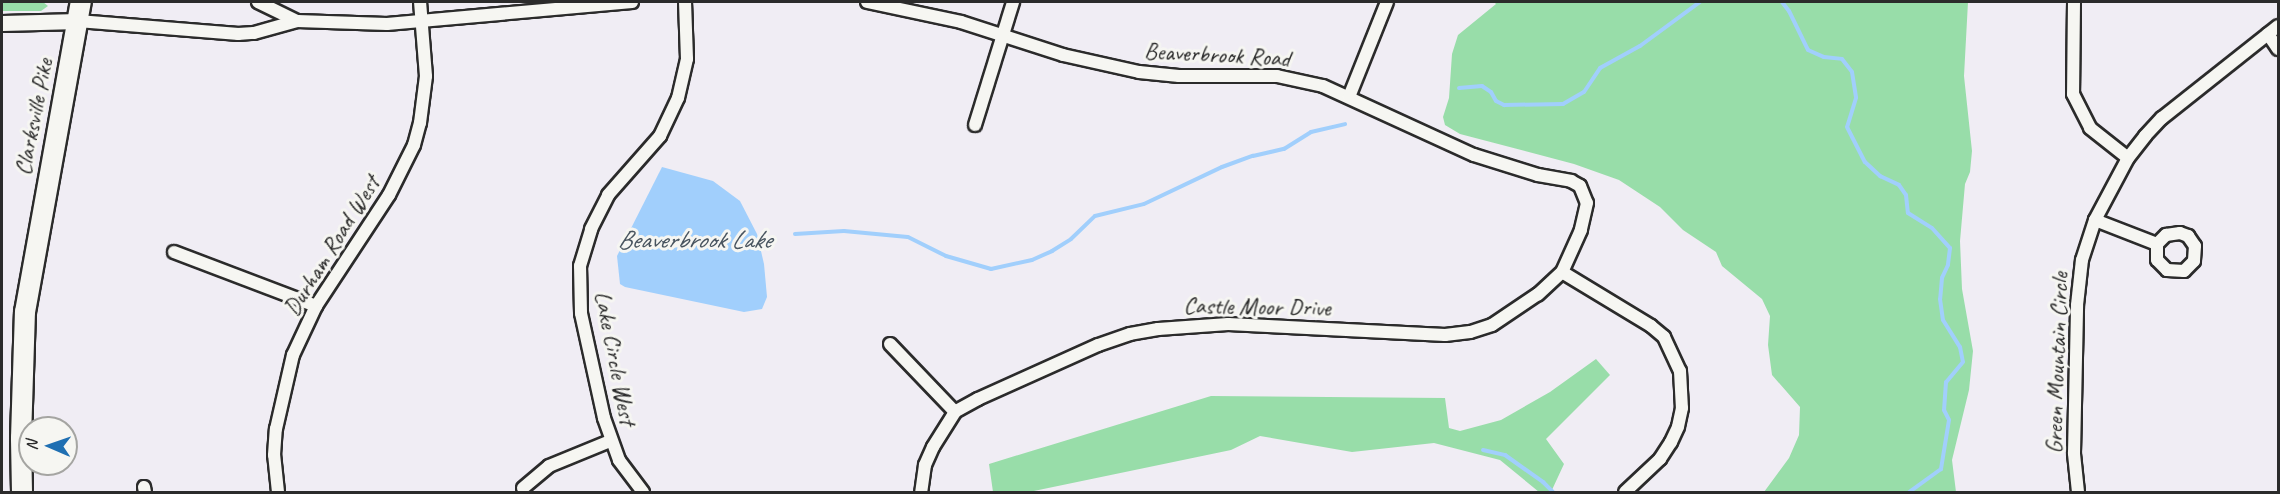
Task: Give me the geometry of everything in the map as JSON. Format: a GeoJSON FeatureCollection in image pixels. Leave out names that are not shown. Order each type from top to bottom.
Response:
{"type":"FeatureCollection","features":[{"type":"Feature","properties":{"kind":"main road","name":"Clarksville Pike"},"geometry":{"type":"LineString","coordinates":[[22,492],[21,427],[25,312],[81,2]]}},
{"type":"Feature","properties":{"kind":"street"},"geometry":{"type":"LineString","coordinates":[[258,2],[297,21]]}},
{"type":"Feature","properties":{"kind":"street","name":"Durham Road West"},"geometry":{"type":"LineString","coordinates":[[278,492],[274,455],[279,407],[293,355],[316,306],[389,195],[414,145],[420,123],[426,76],[420,2]]}},
{"type":"Feature","properties":{"kind":"street"},"geometry":{"type":"LineString","coordinates":[[2,23],[78,21],[238,34],[254,33],[297,21],[352,25],[422,22],[632,2]]}},
{"type":"Feature","properties":{"kind":"street","name":"Lake Circle West"},"geometry":{"type":"LineString","coordinates":[[643,492],[619,460],[610,441],[581,313],[580,266],[591,229],[608,195],[660,136],[678,98],[687,59],[686,2]]}},
{"type":"Feature","properties":{"kind":"street","name":"Beaverbrook Road"},"geometry":{"type":"LineString","coordinates":[[867,2],[922,12],[1005,35],[1063,55],[1139,72],[1179,76],[1277,76],[1323,86],[1474,155],[1538,175],[1571,181],[1580,186],[1585,195]]}},
{"type":"Feature","properties":{"kind":"street"},"geometry":{"type":"LineString","coordinates":[[975,125],[1005,35],[1013,2]]}},
{"type":"Feature","properties":{"kind":"street"},"geometry":{"type":"LineString","coordinates":[[1348,97],[1387,2]]}},
{"type":"Feature","properties":{"kind":"street"},"geometry":{"type":"LineString","coordinates":[[2077,3],[2073,94],[2090,128],[2128,158]]}},
{"type":"Feature","properties":{"kind":"street","name":"Green Mountain Circle"},"geometry":{"type":"LineString","coordinates":[[2078,492],[2074,462],[2077,305],[2082,260],[2095,220],[2128,158],[2162,118],[2278,26]]}},
{"type":"Feature","properties":{"kind":"street"},"geometry":{"type":"LineString","coordinates":[[2268,34],[2278,49]]}},
{"type":"Feature","properties":{"kind":"street","name":"Castle Moor Drive"},"geometry":{"type":"LineString","coordinates":[[921,492],[926,465],[933,447],[955,412],[978,399],[1098,345],[1158,329],[1228,324],[1413,335],[1470,332],[1492,325],[1515,312],[1562,272],[1581,230],[1586,213],[1585,195]]}},
{"type":"Feature","properties":{"kind":"street"},"geometry":{"type":"LineString","coordinates":[[2095,220],[2157,244]]}},
{"type":"Feature","properties":{"kind":"street"},"geometry":{"type":"LineString","coordinates":[[174,252],[316,306]]}},
{"type":"Feature","properties":{"kind":"street"},"geometry":{"type":"LineString","coordinates":[[1562,272],[1652,326],[1664,337],[1680,371],[1682,408],[1675,435],[1660,459],[1625,492]]}},
{"type":"Feature","properties":{"kind":"street"},"geometry":{"type":"LineString","coordinates":[[890,344],[955,412]]}},
{"type":"Feature","properties":{"kind":"street"},"geometry":{"type":"LineString","coordinates":[[523,488],[549,466],[610,441]]}},
{"type":"Feature","properties":{"kind":"green space"},"geometry":{"type":"Polygon","coordinates":[[[2,2],[43,2],[48,6],[41,11],[2,11],[2,2]]]}},
{"type":"Feature","properties":{"kind":"green space"},"geometry":{"type":"Polygon","coordinates":[[[1494,2],[1968,2],[1964,76],[1972,151],[1970,172],[1965,184],[1960,241],[1962,289],[1973,351],[1969,390],[1952,460],[1956,492],[1764,492],[1789,458],[1799,435],[1800,407],[1772,375],[1768,345],[1770,316],[1762,299],[1722,266],[1716,252],[1683,230],[1660,207],[1619,180],[1574,164],[1460,134],[1445,125],[1443,117],[1449,98],[1452,54],[1458,35],[1496,4],[1494,2]]]}},
{"type":"Feature","properties":{"kind":"green space"},"geometry":{"type":"Polygon","coordinates":[[[1596,359],[1610,375],[1546,439],[1564,464],[1551,492],[1539,492],[1500,460],[1434,443],[1352,452],[1260,436],[1231,450],[1029,492],[993,492],[989,464],[1211,396],[1445,398],[1449,428],[1460,431],[1501,420],[1550,392],[1596,359]]]}},
{"type":"Feature","properties":{"kind":"water","name":"Beaverbrook Lake"},"geometry":{"type":"Polygon","coordinates":[[[662,167],[713,181],[740,201],[757,234],[764,264],[767,297],[762,309],[744,312],[625,287],[620,284],[617,256],[662,167]]]}},
{"type":"Feature","properties":{"kind":"waterway"},"geometry":{"type":"LineString","coordinates":[[1459,88],[1482,86],[1491,92],[1496,101],[1504,105],[1563,104],[1584,92],[1600,68],[1640,46],[1700,2]]}},
{"type":"Feature","properties":{"kind":"waterway"},"geometry":{"type":"LineString","coordinates":[[1782,2],[1789,11],[1808,50],[1824,57],[1842,59],[1852,72],[1856,98],[1847,127],[1865,162],[1880,176],[1899,185],[1906,195],[1908,213],[1932,228],[1950,248],[1948,265],[1942,278],[1940,299],[1943,320],[1960,347],[1963,362],[1946,382],[1944,410],[1949,420],[1941,469],[1909,492]]}},
{"type":"Feature","properties":{"kind":"waterway"},"geometry":{"type":"LineString","coordinates":[[795,234],[844,231],[908,237],[946,256],[991,269],[1032,260],[1052,251],[1071,239],[1095,216],[1144,204],[1222,167],[1253,156],[1284,149],[1311,132],[1345,124]]}},
{"type":"Feature","properties":{"kind":"waterway"},"geometry":{"type":"LineString","coordinates":[[1483,450],[1505,455],[1543,482],[1553,492]]}}]}
